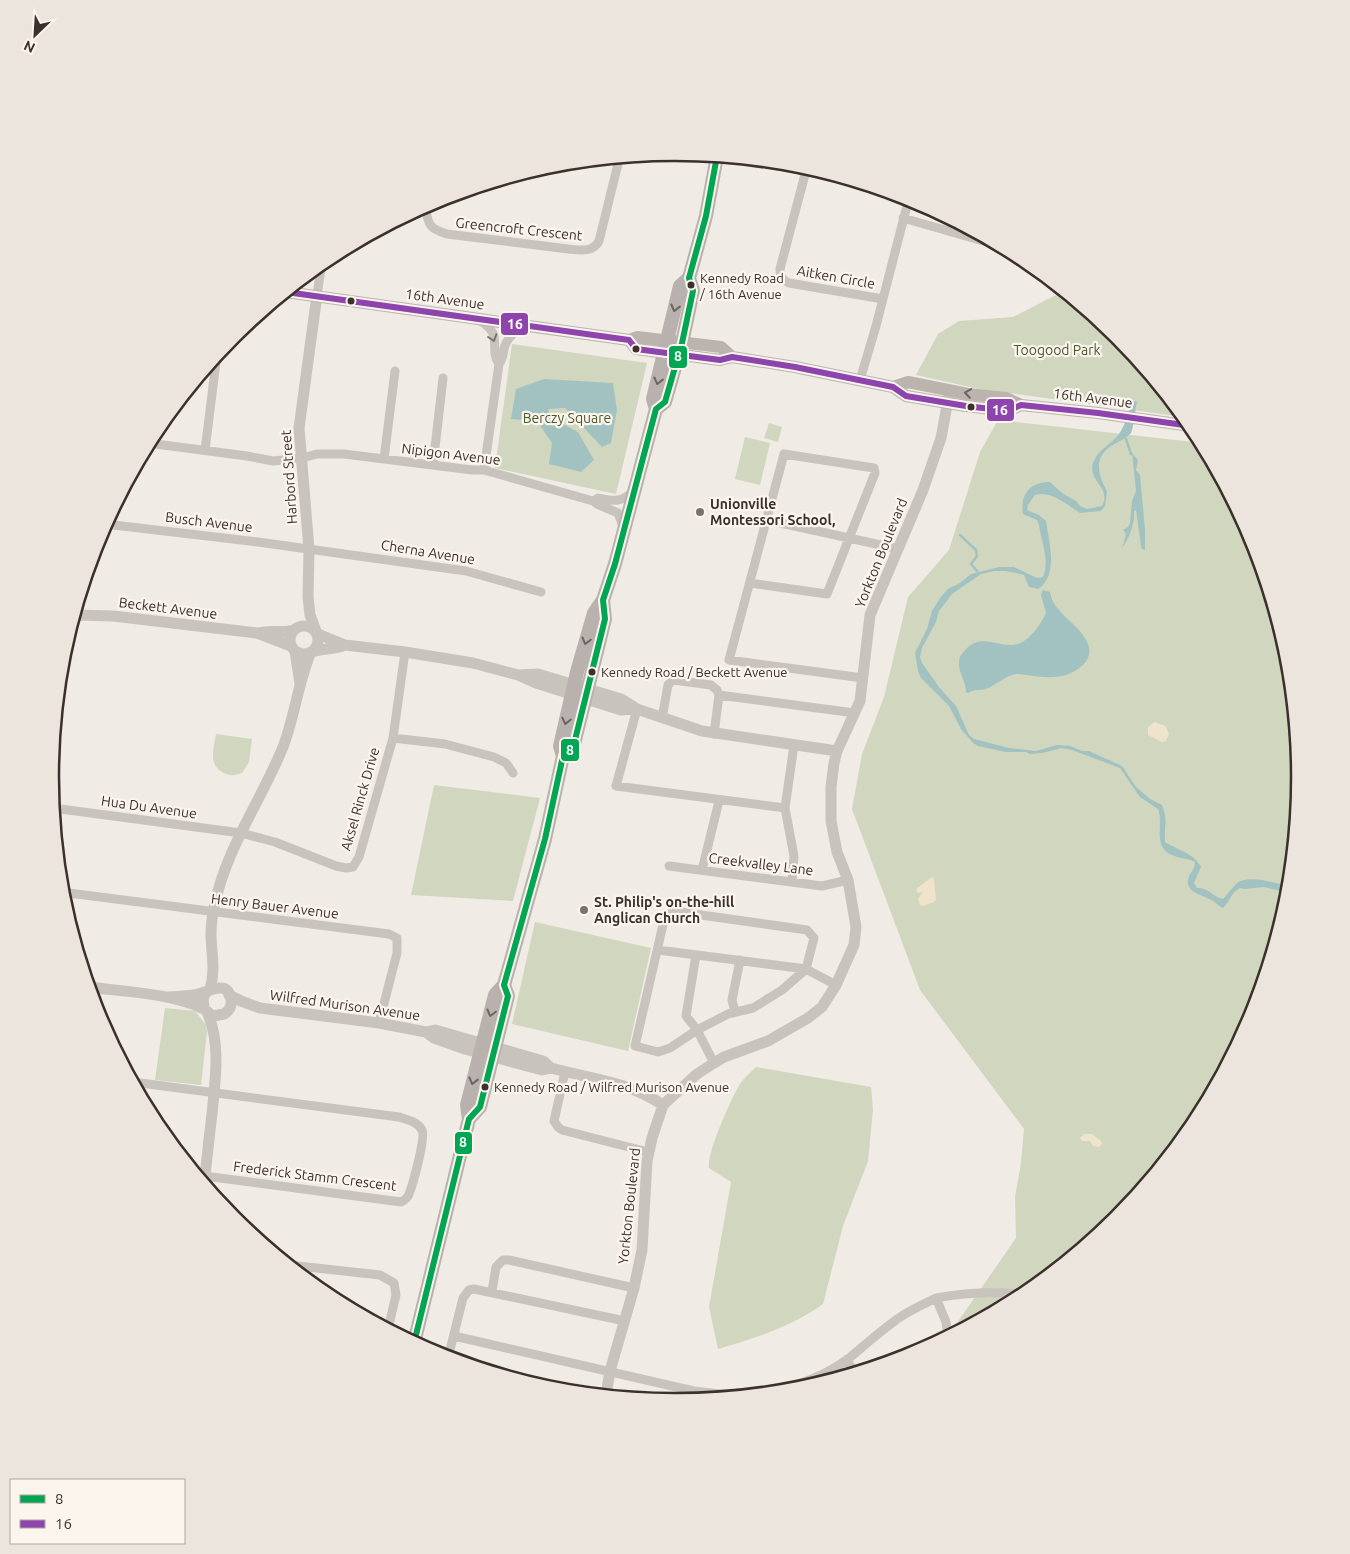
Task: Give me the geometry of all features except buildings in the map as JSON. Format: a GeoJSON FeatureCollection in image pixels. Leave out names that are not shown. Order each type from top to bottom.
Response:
{"type":"FeatureCollection","features":[{"type":"Feature","properties":{"kind":"main road"},"geometry":{"type":"LineString","coordinates":[[656,409],[665,402],[680,348],[693,291],[690,278],[706,216],[717,162]]}},
{"type":"Feature","properties":{"kind":"main road"},"geometry":{"type":"LineString","coordinates":[[416,1336],[469,1119],[467,1105],[508,996],[504,985],[545,838],[563,756],[573,748],[580,692],[605,619],[603,600],[656,409],[653,399],[680,286],[690,278]]}},
{"type":"Feature","properties":{"kind":"main road","name":"16th Avenue"},"geometry":{"type":"LineString","coordinates":[[294,293],[629,340],[637,337],[665,347],[680,348],[720,360],[732,357],[860,380],[893,387],[906,396],[947,403],[1008,411],[1021,405]]}},
{"type":"Feature","properties":{"kind":"main road","name":"16th Avenue"},"geometry":{"type":"LineString","coordinates":[[893,387],[908,382],[1006,398],[1021,405],[1180,424]]}},
{"type":"Feature","properties":{"kind":"street","name":"Greencroft Crescent"},"geometry":{"type":"LineString","coordinates":[[427,213],[432,228],[447,234],[587,250],[596,245],[598,241],[618,164]]}},
{"type":"Feature","properties":{"kind":"street","name":"Aitken Circle"},"geometry":{"type":"LineString","coordinates":[[805,175],[780,269],[783,280],[789,283],[882,299]]}},
{"type":"Feature","properties":{"kind":"street","name":"Aitken Circle"},"geometry":{"type":"LineString","coordinates":[[860,380],[907,206]]}},
{"type":"Feature","properties":{"kind":"street"},"geometry":{"type":"LineString","coordinates":[[903,218],[975,239]]}},
{"type":"Feature","properties":{"kind":"street"},"geometry":{"type":"LineString","coordinates":[[317,296],[320,274]]}},
{"type":"Feature","properties":{"kind":"street","name":"Harbord Street"},"geometry":{"type":"LineString","coordinates":[[317,296],[299,428],[309,549],[308,597],[310,614],[317,633]]}},
{"type":"Feature","properties":{"kind":"street"},"geometry":{"type":"LineString","coordinates":[[475,318],[492,331],[496,340],[496,360],[499,364]]}},
{"type":"Feature","properties":{"kind":"street"},"geometry":{"type":"LineString","coordinates":[[484,470],[499,364],[508,340],[514,332],[525,325]]}},
{"type":"Feature","properties":{"kind":"street"},"geometry":{"type":"LineString","coordinates":[[205,450],[215,367]]}},
{"type":"Feature","properties":{"kind":"street"},"geometry":{"type":"LineString","coordinates":[[384,459],[395,371]]}},
{"type":"Feature","properties":{"kind":"street"},"geometry":{"type":"LineString","coordinates":[[433,465],[443,378]]}},
{"type":"Feature","properties":{"kind":"street","name":"Yorkton Boulevard"},"geometry":{"type":"LineString","coordinates":[[607,1389],[610,1371],[634,1288],[642,1250],[648,1152],[663,1105],[696,1074],[724,1057],[768,1041],[808,1018],[822,1007],[836,985],[854,945],[856,927],[848,880],[837,852],[831,821],[831,787],[837,751],[860,700],[870,615],[923,490],[938,446],[950,390]]}},
{"type":"Feature","properties":{"kind":"street","name":"Nipigon Avenue"},"geometry":{"type":"LineString","coordinates":[[157,444],[273,461],[318,454],[344,454],[484,470],[593,501],[618,513],[624,529]]}},
{"type":"Feature","properties":{"kind":"street"},"geometry":{"type":"LineString","coordinates":[[750,584],[827,594],[875,473],[874,468],[784,454],[729,660],[864,678]]}},
{"type":"Feature","properties":{"kind":"street","name":"Nipigon Avenue"},"geometry":{"type":"LineString","coordinates":[[593,501],[598,498],[612,501],[623,500],[634,490]]}},
{"type":"Feature","properties":{"kind":"street"},"geometry":{"type":"LineString","coordinates":[[767,520],[899,549]]}},
{"type":"Feature","properties":{"kind":"street","name":"Busch Avenue"},"geometry":{"type":"LineString","coordinates":[[113,525],[309,549]]}},
{"type":"Feature","properties":{"kind":"street","name":"Cherna Avenue"},"geometry":{"type":"LineString","coordinates":[[309,549],[466,571],[541,592]]}},
{"type":"Feature","properties":{"kind":"street","name":"Harbord Street"},"geometry":{"type":"LineString","coordinates":[[294,629],[301,618],[308,597]]}},
{"type":"Feature","properties":{"kind":"street","name":"Beckett Avenue"},"geometry":{"type":"LineString","coordinates":[[81,615],[113,616],[257,634],[293,648]]}},
{"type":"Feature","properties":{"kind":"street"},"geometry":{"type":"LineString","coordinates":[[300,685],[290,636],[294,629],[308,626],[317,633],[344,645],[473,663],[518,675],[538,674],[621,710],[636,709],[714,734],[837,751]]}},
{"type":"Feature","properties":{"kind":"street","name":"Beckett Avenue"},"geometry":{"type":"LineString","coordinates":[[257,634],[266,630],[287,632],[294,629]]}},
{"type":"Feature","properties":{"kind":"street"},"geometry":{"type":"LineString","coordinates":[[203,1172],[214,1092],[216,1048],[213,1026],[202,1002],[208,990],[214,963],[211,932],[215,902],[223,875],[241,833],[289,731],[300,685],[312,652],[318,644],[317,633]]}},
{"type":"Feature","properties":{"kind":"street"},"geometry":{"type":"LineString","coordinates":[[293,648],[303,654],[323,648],[341,647],[344,645]]}},
{"type":"Feature","properties":{"kind":"street","name":"Aksel Rinck Drive"},"geometry":{"type":"LineString","coordinates":[[241,833],[275,842],[336,866],[353,867],[359,857],[393,738],[405,652]]}},
{"type":"Feature","properties":{"kind":"street"},"geometry":{"type":"LineString","coordinates":[[662,718],[668,685],[673,680],[711,685],[717,690],[718,695],[714,734]]}},
{"type":"Feature","properties":{"kind":"street"},"geometry":{"type":"LineString","coordinates":[[718,695],[855,713]]}},
{"type":"Feature","properties":{"kind":"street"},"geometry":{"type":"LineString","coordinates":[[636,709],[616,786],[785,808]]}},
{"type":"Feature","properties":{"kind":"street"},"geometry":{"type":"LineString","coordinates":[[393,738],[446,744],[494,757],[506,764],[513,772]]}},
{"type":"Feature","properties":{"kind":"street"},"geometry":{"type":"LineString","coordinates":[[792,882],[794,856],[785,808],[794,745]]}},
{"type":"Feature","properties":{"kind":"street"},"geometry":{"type":"LineString","coordinates":[[702,870],[719,800]]}},
{"type":"Feature","properties":{"kind":"street","name":"Hua Du Avenue"},"geometry":{"type":"LineString","coordinates":[[60,809],[241,833]]}},
{"type":"Feature","properties":{"kind":"street","name":"Creekvalley Lane"},"geometry":{"type":"LineString","coordinates":[[669,866],[822,886],[848,880]]}},
{"type":"Feature","properties":{"kind":"street","name":"Henry Bauer Avenue"},"geometry":{"type":"LineString","coordinates":[[70,893],[389,934],[397,938],[397,953],[379,1023]]}},
{"type":"Feature","properties":{"kind":"street"},"geometry":{"type":"LineString","coordinates":[[673,911],[807,930],[814,938],[806,969],[782,990],[753,1008],[728,1014],[697,1030],[670,1048],[658,1052],[635,1046],[665,916],[673,911]]}},
{"type":"Feature","properties":{"kind":"street"},"geometry":{"type":"LineString","coordinates":[[658,950],[806,969],[836,985]]}},
{"type":"Feature","properties":{"kind":"street"},"geometry":{"type":"LineString","coordinates":[[696,955],[686,1016],[697,1030],[714,1063]]}},
{"type":"Feature","properties":{"kind":"street"},"geometry":{"type":"LineString","coordinates":[[735,1012],[732,1000],[740,960]]}},
{"type":"Feature","properties":{"kind":"street"},"geometry":{"type":"LineString","coordinates":[[214,963],[218,967],[220,977],[231,1003],[225,1013],[216,1048]]}},
{"type":"Feature","properties":{"kind":"street"},"geometry":{"type":"LineString","coordinates":[[96,988],[166,998],[192,1004],[216,1017],[225,1013]]}},
{"type":"Feature","properties":{"kind":"street"},"geometry":{"type":"LineString","coordinates":[[166,998],[197,995],[208,990],[221,988],[228,994]]}},
{"type":"Feature","properties":{"kind":"street","name":"Wilfred Murison Avenue"},"geometry":{"type":"LineString","coordinates":[[228,994],[240,1001],[260,1008],[379,1023],[426,1032],[435,1030],[542,1070],[550,1068],[628,1086],[663,1105]]}},
{"type":"Feature","properties":{"kind":"street","name":"Wilfred Murison Avenue"},"geometry":{"type":"LineString","coordinates":[[225,1013],[260,1008]]}},
{"type":"Feature","properties":{"kind":"street"},"geometry":{"type":"LineString","coordinates":[[565,1072],[554,1121],[558,1127],[562,1130],[648,1152]]}},
{"type":"Feature","properties":{"kind":"street"},"geometry":{"type":"LineString","coordinates":[[140,1083],[214,1092]]}},
{"type":"Feature","properties":{"kind":"street","name":"Frederick Stamm Crescent"},"geometry":{"type":"LineString","coordinates":[[208,1179],[401,1202],[409,1194],[423,1144],[421,1128],[413,1121],[399,1117],[214,1092]]}},
{"type":"Feature","properties":{"kind":"street"},"geometry":{"type":"LineString","coordinates":[[492,1292],[496,1267],[503,1260],[634,1288]]}},
{"type":"Feature","properties":{"kind":"street"},"geometry":{"type":"LineString","coordinates":[[301,1266],[380,1276],[388,1279],[394,1283],[396,1295],[389,1323]]}},
{"type":"Feature","properties":{"kind":"street"},"geometry":{"type":"LineString","coordinates":[[450,1350],[463,1298],[469,1290],[474,1289],[625,1320]]}},
{"type":"Feature","properties":{"kind":"street"},"geometry":{"type":"LineString","coordinates":[[817,1376],[847,1359],[897,1319],[936,1298],[956,1294],[1011,1293]]}},
{"type":"Feature","properties":{"kind":"street"},"geometry":{"type":"LineString","coordinates":[[936,1298],[946,1322],[947,1330]]}},
{"type":"Feature","properties":{"kind":"street"},"geometry":{"type":"LineString","coordinates":[[454,1336],[610,1371],[682,1393]]}},
{"type":"Feature","properties":{"kind":"street"},"geometry":{"type":"LineString","coordinates":[[847,1359],[851,1367]]}},
{"type":"Feature","properties":{"kind":"green space","name":"Toogood Park"},"geometry":{"type":"Polygon","coordinates":[[[1056,293],[1111,341],[1174,416],[979,389],[916,375],[938,334],[959,321],[1013,317],[1056,293]]]}},
{"type":"Feature","properties":{"kind":"green space","name":"Berczy Square"},"geometry":{"type":"Polygon","coordinates":[[[512,344],[647,363],[616,494],[495,468],[512,344]]]}},
{"type":"Feature","properties":{"kind":"green space"},"geometry":{"type":"Polygon","coordinates":[[[998,420],[1191,442],[1228,504],[1259,579],[1270,618],[1286,697],[1290,737],[1290,817],[1279,897],[1259,975],[1228,1050],[1209,1085],[1187,1119],[1164,1152],[1138,1183],[1111,1213],[1081,1240],[1050,1266],[1017,1289],[955,1326],[1016,1238],[1015,1197],[1024,1129],[920,990],[852,809],[862,754],[884,697],[908,597],[949,550],[980,452],[998,420]]]}},
{"type":"Feature","properties":{"kind":"green space"},"geometry":{"type":"Polygon","coordinates":[[[769,423],[782,427],[778,442],[764,438],[769,423]]]}},
{"type":"Feature","properties":{"kind":"green space"},"geometry":{"type":"Polygon","coordinates":[[[745,437],[770,443],[760,485],[735,479],[745,437]]]}},
{"type":"Feature","properties":{"kind":"green space"},"geometry":{"type":"Polygon","coordinates":[[[216,734],[252,739],[249,762],[242,773],[227,774],[215,765],[213,750],[216,734]]]}},
{"type":"Feature","properties":{"kind":"green space"},"geometry":{"type":"Polygon","coordinates":[[[434,785],[540,798],[513,901],[411,895],[434,785]]]}},
{"type":"Feature","properties":{"kind":"green space"},"geometry":{"type":"Polygon","coordinates":[[[535,922],[651,948],[628,1051],[512,1024],[535,922]]]}},
{"type":"Feature","properties":{"kind":"green space"},"geometry":{"type":"Polygon","coordinates":[[[165,1008],[195,1011],[206,1025],[207,1032],[201,1085],[155,1080],[165,1008]]]}},
{"type":"Feature","properties":{"kind":"green space"},"geometry":{"type":"Polygon","coordinates":[[[756,1067],[871,1087],[873,1110],[868,1161],[843,1226],[823,1304],[785,1325],[759,1336],[718,1349],[709,1307],[731,1182],[709,1168],[709,1161],[720,1126],[736,1091],[743,1080],[756,1067]]]}},
{"type":"Feature","properties":{"kind":"sand"},"geometry":{"type":"Polygon","coordinates":[[[1155,722],[1166,727],[1169,734],[1166,741],[1162,742],[1148,735],[1148,727],[1155,722]]]}},
{"type":"Feature","properties":{"kind":"sand"},"geometry":{"type":"Polygon","coordinates":[[[932,877],[934,879],[936,900],[923,906],[920,905],[918,899],[923,892],[918,893],[916,889],[932,877]]]}},
{"type":"Feature","properties":{"kind":"sand"},"geometry":{"type":"Polygon","coordinates":[[[1084,1134],[1092,1134],[1102,1144],[1099,1147],[1093,1146],[1090,1141],[1082,1141],[1080,1138],[1084,1134]]]}},
{"type":"Feature","properties":{"kind":"water"},"geometry":{"type":"Polygon","coordinates":[[[544,379],[613,383],[617,410],[611,443],[602,447],[565,408],[548,409],[552,418],[578,432],[594,460],[581,472],[549,464],[552,443],[537,421],[511,419],[516,389],[544,379]]]}},
{"type":"Feature","properties":{"kind":"water"},"geometry":{"type":"Polygon","coordinates":[[[1132,401],[1137,402],[1131,433],[1105,451],[1099,461],[1101,479],[1107,491],[1105,506],[1101,511],[1080,513],[1053,496],[1041,494],[1035,495],[1028,505],[1027,510],[1039,515],[1046,521],[1051,567],[1044,583],[1038,589],[1029,587],[1024,575],[1017,573],[994,571],[981,574],[952,594],[939,611],[936,622],[922,648],[920,657],[922,663],[939,687],[956,706],[969,735],[974,739],[1009,748],[1036,751],[1057,745],[1070,746],[1082,751],[1089,751],[1122,766],[1136,787],[1150,799],[1162,805],[1165,819],[1165,842],[1190,855],[1198,862],[1201,867],[1194,883],[1197,888],[1204,889],[1223,899],[1242,880],[1255,879],[1281,885],[1280,891],[1264,887],[1240,888],[1223,908],[1210,899],[1197,894],[1190,888],[1188,880],[1195,862],[1175,856],[1162,847],[1158,809],[1140,797],[1120,768],[1062,748],[1030,754],[1026,752],[1006,752],[978,746],[961,729],[949,706],[921,678],[918,671],[915,653],[927,629],[932,611],[948,589],[960,583],[971,574],[999,567],[1014,567],[1037,578],[1043,577],[1046,558],[1038,523],[1037,520],[1023,514],[1022,507],[1025,495],[1032,487],[1037,484],[1050,482],[1080,506],[1087,509],[1102,506],[1104,494],[1093,475],[1093,463],[1098,454],[1116,438],[1127,418],[1132,401]]]}},
{"type":"Feature","properties":{"kind":"water"},"geometry":{"type":"Polygon","coordinates":[[[1132,453],[1138,460],[1136,470],[1140,475],[1145,550],[1141,546],[1136,510],[1134,511],[1131,531],[1122,548],[1126,534],[1123,530],[1130,523],[1132,501],[1136,491],[1132,453]]]}},
{"type":"Feature","properties":{"kind":"water"},"geometry":{"type":"Polygon","coordinates":[[[1043,590],[1050,592],[1052,600],[1061,613],[1084,637],[1089,650],[1085,663],[1077,670],[1065,675],[1047,677],[1017,674],[1009,676],[986,689],[966,692],[959,666],[962,653],[972,644],[978,642],[984,641],[1011,645],[1018,644],[1027,639],[1038,627],[1046,613],[1041,595],[1043,590]]]}},
{"type":"Feature","properties":{"kind":"waterway"},"geometry":{"type":"LineString","coordinates":[[1126,439],[1131,454]]}},
{"type":"Feature","properties":{"kind":"waterway"},"geometry":{"type":"LineString","coordinates":[[960,535],[976,550],[977,556],[971,564],[977,571]]}},
{"type":"Feature","properties":{"kind":"transit line","name":"8"},"geometry":{"type":"LineString","coordinates":[[416,1336],[469,1119],[480,1107],[508,996],[504,985],[545,839],[563,756],[573,748],[605,619],[603,600],[615,564],[656,409],[665,402],[682,343],[693,291],[689,278],[706,216],[716,162]]}},
{"type":"Feature","properties":{"kind":"transit line","name":"16"},"geometry":{"type":"LineString","coordinates":[[294,293],[629,340],[636,349],[720,360],[732,357],[795,367],[893,387],[906,396],[966,406],[1008,411],[1021,405],[1180,424]]}},
{"type":"Feature","properties":{"kind":"place","name":"Kennedy Road / 16th Avenue"},"geometry":{"type":"Point","coordinates":[691,285]}},
{"type":"Feature","properties":{"kind":"place","name":"Unionville Montessori School,"},"geometry":{"type":"Point","coordinates":[700,512]}},
{"type":"Feature","properties":{"kind":"place","name":"Kennedy Road / Beckett Avenue"},"geometry":{"type":"Point","coordinates":[592,672]}},
{"type":"Feature","properties":{"kind":"place","name":"St. Philip's on-the-hill Anglican Church"},"geometry":{"type":"Point","coordinates":[584,910]}},
{"type":"Feature","properties":{"kind":"place","name":"Kennedy Road / Wilfred Murison Avenue"},"geometry":{"type":"Point","coordinates":[485,1087]}}]}
